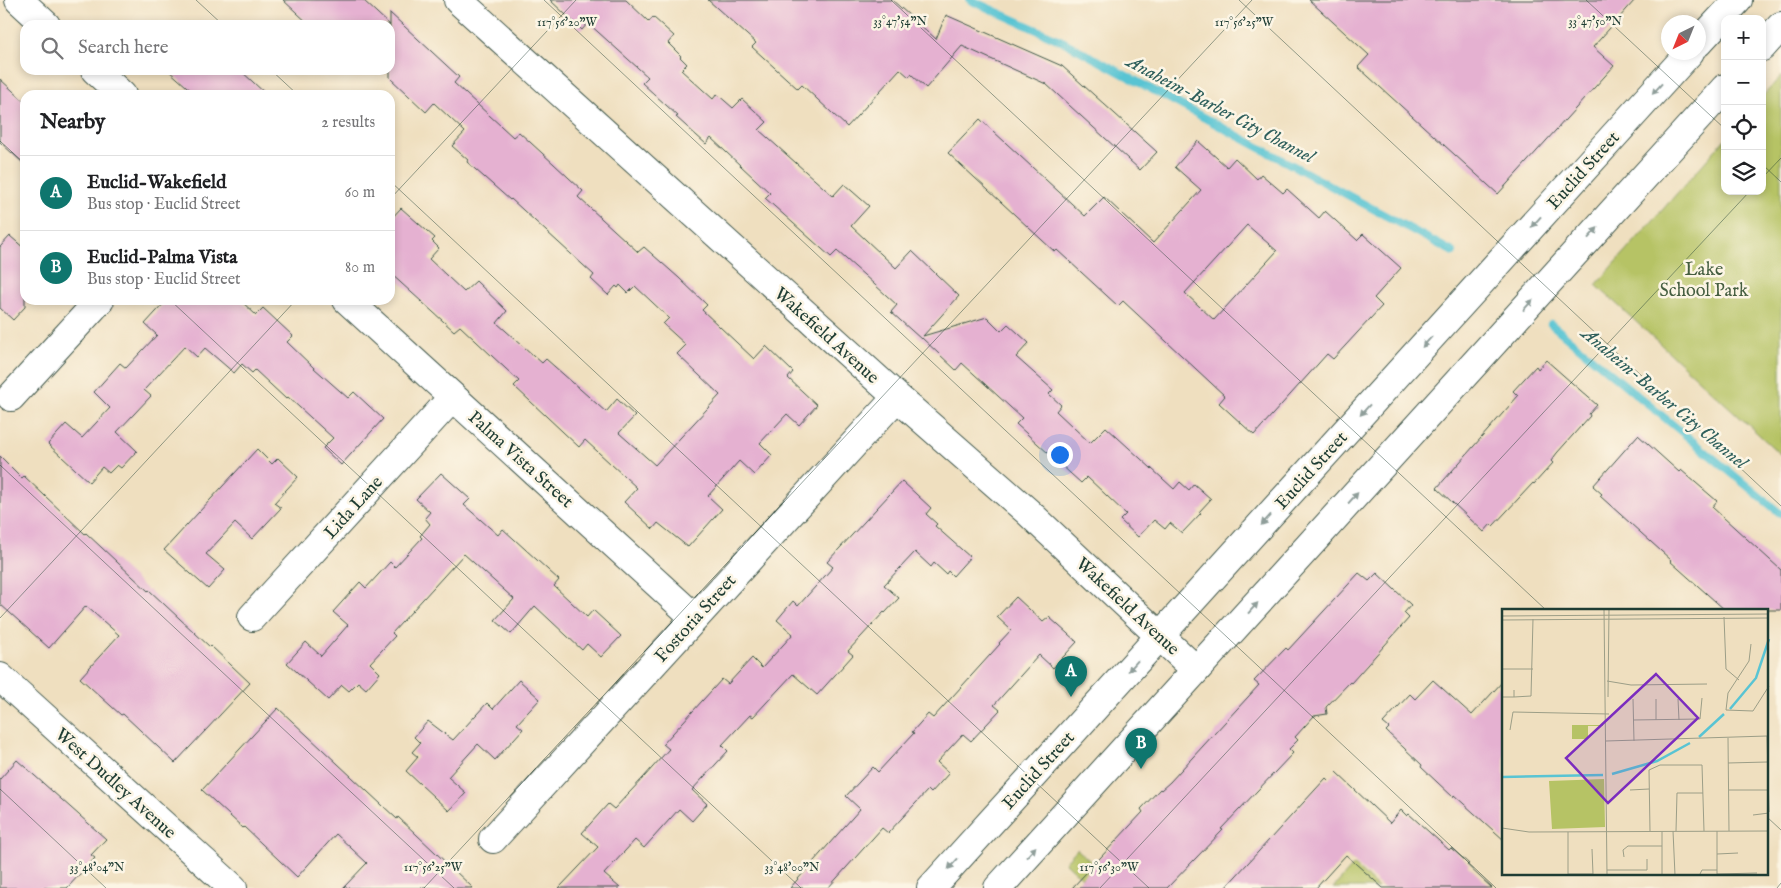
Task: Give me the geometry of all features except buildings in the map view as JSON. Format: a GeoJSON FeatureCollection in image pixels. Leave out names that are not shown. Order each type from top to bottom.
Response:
{"type":"FeatureCollection","features":[{"type":"Feature","properties":{"kind":"street"},"geometry":{"type":"LineString","coordinates":[[19,0],[41,20]]}},
{"type":"Feature","properties":{"kind":"street","name":"Wakefield Avenue"},"geometry":{"type":"LineString","coordinates":[[458,0],[897,398],[1028,512],[1196,670]]}},
{"type":"Feature","properties":{"kind":"street"},"geometry":{"type":"LineString","coordinates":[[1706,34],[1738,0]]}},
{"type":"Feature","properties":{"kind":"street"},"geometry":{"type":"LineString","coordinates":[[1766,43],[1781,26]]}},
{"type":"Feature","properties":{"kind":"street","name":"Euclid Street"},"geometry":{"type":"LineString","coordinates":[[931,888],[1683,60]]}},
{"type":"Feature","properties":{"kind":"street"},"geometry":{"type":"LineString","coordinates":[[100,75],[117,90]]}},
{"type":"Feature","properties":{"kind":"street"},"geometry":{"type":"LineString","coordinates":[[998,888],[1721,92]]}},
{"type":"Feature","properties":{"kind":"street"},"geometry":{"type":"LineString","coordinates":[[11,397],[95,305]]}},
{"type":"Feature","properties":{"kind":"street","name":"Palma Vista Street"},"geometry":{"type":"LineString","coordinates":[[352,305],[695,618]]}},
{"type":"Feature","properties":{"kind":"street","name":"Lida Lane"},"geometry":{"type":"LineString","coordinates":[[252,616],[453,397]]}},
{"type":"Feature","properties":{"kind":"street","name":"Fostoria Street"},"geometry":{"type":"LineString","coordinates":[[493,840],[897,398]]}},
{"type":"Feature","properties":{"kind":"street","name":"West Dudley Avenue"},"geometry":{"type":"LineString","coordinates":[[0,677],[233,888]]}},
{"type":"Feature","properties":{"kind":"green space","name":"Lake School Park"},"geometry":{"type":"Polygon","coordinates":[[[1781,76],[1781,455],[1596,285],[1721,144],[1721,195],[1766,195],[1766,93],[1781,76]]]}},
{"type":"Feature","properties":{"kind":"green space"},"geometry":{"type":"Polygon","coordinates":[[[1077,849],[1119,888],[1093,888],[1065,862],[1077,849]]]}},
{"type":"Feature","properties":{"kind":"green space"},"geometry":{"type":"Polygon","coordinates":[[[1354,865],[1378,888],[1333,888],[1354,865]]]}},
{"type":"Feature","properties":{"kind":"waterway","name":"Anaheim-Barber City Channel"},"geometry":{"type":"LineString","coordinates":[[970,0],[1064,42],[1453,252]]}},
{"type":"Feature","properties":{"kind":"waterway","name":"Anaheim-Barber City Channel"},"geometry":{"type":"LineString","coordinates":[[1551,324],[1781,514]]}},
{"type":"Feature","properties":{"kind":"place","name":"Euclid-Wakefield"},"geometry":{"type":"Point","coordinates":[1071,697]}},
{"type":"Feature","properties":{"kind":"place","name":"Euclid-Palma Vista"},"geometry":{"type":"Point","coordinates":[1141,769]}}]}
